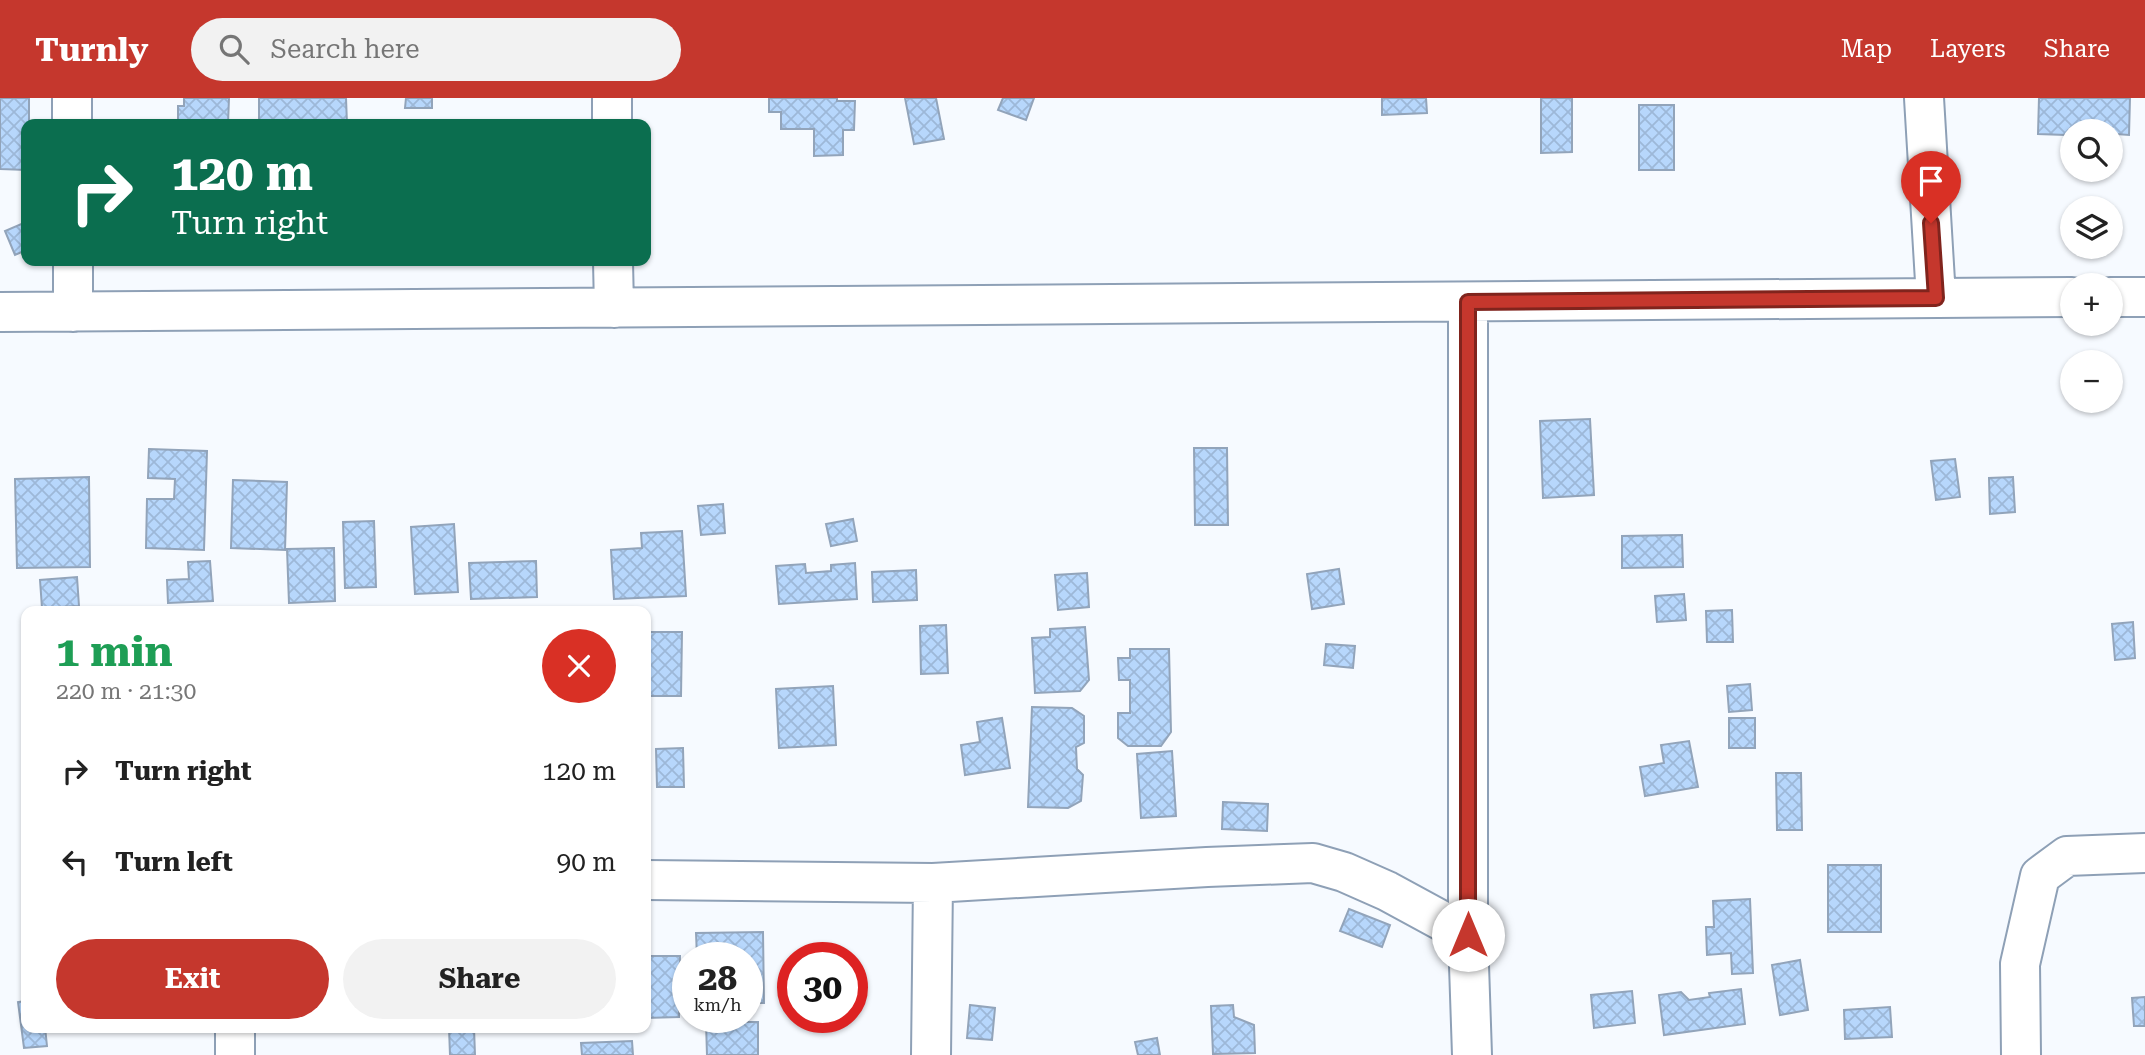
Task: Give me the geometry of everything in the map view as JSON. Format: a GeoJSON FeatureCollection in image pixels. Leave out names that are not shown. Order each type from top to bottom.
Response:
{"type":"FeatureCollection","features":[{"type":"Feature","properties":{"kind":"street"},"geometry":{"type":"LineString","coordinates":[[72,98],[72,119]]}},
{"type":"Feature","properties":{"kind":"street"},"geometry":{"type":"LineString","coordinates":[[612,98],[612,119]]}},
{"type":"Feature","properties":{"kind":"street"},"geometry":{"type":"LineString","coordinates":[[1924,98],[1936,298]]}},
{"type":"Feature","properties":{"kind":"street"},"geometry":{"type":"LineString","coordinates":[[73,266],[73,312]]}},
{"type":"Feature","properties":{"kind":"street"},"geometry":{"type":"LineString","coordinates":[[613,266],[614,308]]}},
{"type":"Feature","properties":{"kind":"street"},"geometry":{"type":"LineString","coordinates":[[0,312],[2060,297]]}},
{"type":"Feature","properties":{"kind":"street"},"geometry":{"type":"LineString","coordinates":[[2123,297],[2145,297]]}},
{"type":"Feature","properties":{"kind":"street"},"geometry":{"type":"LineString","coordinates":[[1468,302],[1468,935],[1472,1055]]}},
{"type":"Feature","properties":{"kind":"street"},"geometry":{"type":"LineString","coordinates":[[2021,1055],[2020,964],[2040,876],[2067,856],[2145,853]]}},
{"type":"Feature","properties":{"kind":"street"},"geometry":{"type":"LineString","coordinates":[[651,880],[933,883],[1313,863],[1344,872],[1387,891],[1468,935]]}},
{"type":"Feature","properties":{"kind":"street"},"geometry":{"type":"LineString","coordinates":[[931,1055],[933,883]]}},
{"type":"Feature","properties":{"kind":"street"},"geometry":{"type":"LineString","coordinates":[[235,1033],[235,1055]]}},
{"type":"Feature","properties":{"kind":"building"},"geometry":{"type":"Polygon","coordinates":[[[0,98],[29,98],[29,119],[21,119],[21,170],[0,169],[0,98]]]}},
{"type":"Feature","properties":{"kind":"building"},"geometry":{"type":"Polygon","coordinates":[[[184,98],[229,98],[228,119],[178,119],[178,106],[184,106],[184,98]]]}},
{"type":"Feature","properties":{"kind":"building"},"geometry":{"type":"Polygon","coordinates":[[[259,98],[346,98],[347,119],[259,119],[259,98]]]}},
{"type":"Feature","properties":{"kind":"building"},"geometry":{"type":"Polygon","coordinates":[[[406,98],[432,98],[432,108],[405,108],[406,98]]]}},
{"type":"Feature","properties":{"kind":"building"},"geometry":{"type":"Polygon","coordinates":[[[769,98],[837,98],[837,101],[855,101],[854,130],[843,130],[843,155],[814,156],[814,129],[781,129],[781,112],[769,112],[769,98]]]}},
{"type":"Feature","properties":{"kind":"building"},"geometry":{"type":"Polygon","coordinates":[[[905,98],[936,98],[944,139],[914,144],[905,98]]]}},
{"type":"Feature","properties":{"kind":"building"},"geometry":{"type":"Polygon","coordinates":[[[1003,98],[1034,98],[1026,120],[998,110],[1003,98]]]}},
{"type":"Feature","properties":{"kind":"building"},"geometry":{"type":"Polygon","coordinates":[[[1382,98],[1426,98],[1427,113],[1382,115],[1382,98]]]}},
{"type":"Feature","properties":{"kind":"building"},"geometry":{"type":"Polygon","coordinates":[[[1541,98],[1572,98],[1572,152],[1541,153],[1541,98]]]}},
{"type":"Feature","properties":{"kind":"building"},"geometry":{"type":"Polygon","coordinates":[[[2039,98],[2130,98],[2129,135],[2123,135],[2123,119],[2060,119],[2060,135],[2038,134],[2039,98]]]}},
{"type":"Feature","properties":{"kind":"building"},"geometry":{"type":"Polygon","coordinates":[[[1639,105],[1674,105],[1674,170],[1639,170],[1639,105]]]}},
{"type":"Feature","properties":{"kind":"building"},"geometry":{"type":"Polygon","coordinates":[[[21,224],[21,252],[15,255],[5,231],[21,224]]]}},
{"type":"Feature","properties":{"kind":"building"},"geometry":{"type":"Polygon","coordinates":[[[1590,419],[1594,495],[1543,498],[1540,421],[1590,419]]]}},
{"type":"Feature","properties":{"kind":"building"},"geometry":{"type":"Polygon","coordinates":[[[1194,448],[1227,448],[1228,525],[1195,525],[1194,448]]]}},
{"type":"Feature","properties":{"kind":"building"},"geometry":{"type":"Polygon","coordinates":[[[149,449],[207,451],[204,550],[146,548],[147,499],[174,499],[175,479],[148,478],[149,449]]]}},
{"type":"Feature","properties":{"kind":"building"},"geometry":{"type":"Polygon","coordinates":[[[1955,459],[1960,497],[1936,500],[1931,461],[1955,459]]]}},
{"type":"Feature","properties":{"kind":"building"},"geometry":{"type":"Polygon","coordinates":[[[89,477],[90,567],[17,568],[15,479],[89,477]]]}},
{"type":"Feature","properties":{"kind":"building"},"geometry":{"type":"Polygon","coordinates":[[[2013,477],[2015,512],[1990,514],[1989,478],[2013,477]]]}},
{"type":"Feature","properties":{"kind":"building"},"geometry":{"type":"Polygon","coordinates":[[[233,480],[287,482],[285,550],[231,548],[233,480]]]}},
{"type":"Feature","properties":{"kind":"building"},"geometry":{"type":"Polygon","coordinates":[[[723,504],[725,533],[701,535],[698,506],[723,504]]]}},
{"type":"Feature","properties":{"kind":"building"},"geometry":{"type":"Polygon","coordinates":[[[853,519],[857,541],[831,546],[826,524],[853,519]]]}},
{"type":"Feature","properties":{"kind":"building"},"geometry":{"type":"Polygon","coordinates":[[[374,521],[376,587],[345,588],[343,522],[374,521]]]}},
{"type":"Feature","properties":{"kind":"building"},"geometry":{"type":"Polygon","coordinates":[[[454,524],[458,592],[415,594],[411,527],[454,524]]]}},
{"type":"Feature","properties":{"kind":"building"},"geometry":{"type":"Polygon","coordinates":[[[682,531],[686,596],[614,599],[611,550],[642,548],[641,533],[682,531]]]}},
{"type":"Feature","properties":{"kind":"building"},"geometry":{"type":"Polygon","coordinates":[[[1682,535],[1683,567],[1622,568],[1622,536],[1682,535]]]}},
{"type":"Feature","properties":{"kind":"building"},"geometry":{"type":"Polygon","coordinates":[[[334,548],[335,601],[289,603],[287,549],[334,548]]]}},
{"type":"Feature","properties":{"kind":"building"},"geometry":{"type":"Polygon","coordinates":[[[210,561],[213,601],[168,603],[167,580],[189,579],[188,562],[210,561]]]}},
{"type":"Feature","properties":{"kind":"building"},"geometry":{"type":"Polygon","coordinates":[[[536,561],[537,597],[471,599],[469,563],[536,561]]]}},
{"type":"Feature","properties":{"kind":"building"},"geometry":{"type":"Polygon","coordinates":[[[855,563],[857,599],[779,604],[776,566],[805,564],[806,573],[831,571],[831,565],[855,563]]]}},
{"type":"Feature","properties":{"kind":"building"},"geometry":{"type":"Polygon","coordinates":[[[1339,569],[1344,604],[1312,609],[1307,574],[1339,569]]]}},
{"type":"Feature","properties":{"kind":"building"},"geometry":{"type":"Polygon","coordinates":[[[916,570],[917,600],[873,602],[872,572],[916,570]]]}},
{"type":"Feature","properties":{"kind":"building"},"geometry":{"type":"Polygon","coordinates":[[[1087,573],[1089,607],[1058,610],[1055,575],[1087,573]]]}},
{"type":"Feature","properties":{"kind":"building"},"geometry":{"type":"Polygon","coordinates":[[[77,577],[79,606],[42,606],[40,580],[77,577]]]}},
{"type":"Feature","properties":{"kind":"building"},"geometry":{"type":"Polygon","coordinates":[[[1684,594],[1686,620],[1657,622],[1655,596],[1684,594]]]}},
{"type":"Feature","properties":{"kind":"building"},"geometry":{"type":"Polygon","coordinates":[[[1732,610],[1733,642],[1707,642],[1706,611],[1732,610]]]}},
{"type":"Feature","properties":{"kind":"building"},"geometry":{"type":"Polygon","coordinates":[[[2133,622],[2135,658],[2115,660],[2112,624],[2133,622]]]}},
{"type":"Feature","properties":{"kind":"building"},"geometry":{"type":"Polygon","coordinates":[[[946,625],[948,673],[921,674],[920,626],[946,625]]]}},
{"type":"Feature","properties":{"kind":"building"},"geometry":{"type":"Polygon","coordinates":[[[1085,627],[1089,680],[1080,691],[1035,693],[1032,638],[1050,637],[1050,629],[1085,627]]]}},
{"type":"Feature","properties":{"kind":"building"},"geometry":{"type":"Polygon","coordinates":[[[651,632],[682,632],[681,696],[651,696],[651,632]]]}},
{"type":"Feature","properties":{"kind":"building"},"geometry":{"type":"Polygon","coordinates":[[[1326,644],[1355,646],[1353,668],[1324,665],[1326,644]]]}},
{"type":"Feature","properties":{"kind":"building"},"geometry":{"type":"Polygon","coordinates":[[[1130,649],[1169,649],[1171,732],[1161,746],[1128,746],[1118,738],[1118,713],[1130,713],[1130,680],[1119,680],[1118,658],[1130,658],[1130,649]]]}},
{"type":"Feature","properties":{"kind":"building"},"geometry":{"type":"Polygon","coordinates":[[[1750,684],[1752,710],[1729,712],[1727,686],[1750,684]]]}},
{"type":"Feature","properties":{"kind":"building"},"geometry":{"type":"Polygon","coordinates":[[[833,686],[836,745],[779,748],[776,689],[833,686]]]}},
{"type":"Feature","properties":{"kind":"building"},"geometry":{"type":"Polygon","coordinates":[[[1032,707],[1072,708],[1084,716],[1084,743],[1076,747],[1077,769],[1083,775],[1081,801],[1068,808],[1028,807],[1032,707]]]}},
{"type":"Feature","properties":{"kind":"building"},"geometry":{"type":"Polygon","coordinates":[[[1002,718],[1010,768],[965,775],[961,745],[980,742],[977,722],[1002,718]]]}},
{"type":"Feature","properties":{"kind":"building"},"geometry":{"type":"Polygon","coordinates":[[[1729,718],[1755,718],[1755,748],[1729,748],[1729,718]]]}},
{"type":"Feature","properties":{"kind":"building"},"geometry":{"type":"Polygon","coordinates":[[[1689,741],[1698,787],[1645,796],[1640,767],[1664,763],[1661,745],[1689,741]]]}},
{"type":"Feature","properties":{"kind":"building"},"geometry":{"type":"Polygon","coordinates":[[[683,748],[684,787],[657,787],[656,749],[683,748]]]}},
{"type":"Feature","properties":{"kind":"building"},"geometry":{"type":"Polygon","coordinates":[[[1172,751],[1176,816],[1141,818],[1137,754],[1172,751]]]}},
{"type":"Feature","properties":{"kind":"building"},"geometry":{"type":"Polygon","coordinates":[[[1776,773],[1801,773],[1802,830],[1777,830],[1776,773]]]}},
{"type":"Feature","properties":{"kind":"building"},"geometry":{"type":"Polygon","coordinates":[[[1223,802],[1268,804],[1267,831],[1222,829],[1223,802]]]}},
{"type":"Feature","properties":{"kind":"building"},"geometry":{"type":"Polygon","coordinates":[[[1828,865],[1881,865],[1881,932],[1828,932],[1828,865]]]}},
{"type":"Feature","properties":{"kind":"building"},"geometry":{"type":"Polygon","coordinates":[[[1750,899],[1753,973],[1732,974],[1731,953],[1707,955],[1706,927],[1714,927],[1713,901],[1750,899]]]}},
{"type":"Feature","properties":{"kind":"building"},"geometry":{"type":"Polygon","coordinates":[[[1349,909],[1390,925],[1382,947],[1340,931],[1349,909]]]}},
{"type":"Feature","properties":{"kind":"building"},"geometry":{"type":"Polygon","coordinates":[[[763,932],[764,1003],[763,942],[696,942],[696,933],[763,932]]]}},
{"type":"Feature","properties":{"kind":"building"},"geometry":{"type":"Polygon","coordinates":[[[651,956],[672,956],[672,1017],[651,1018],[651,956]]]}},
{"type":"Feature","properties":{"kind":"building"},"geometry":{"type":"Polygon","coordinates":[[[1800,960],[1808,1010],[1780,1015],[1772,965],[1800,960]]]}},
{"type":"Feature","properties":{"kind":"building"},"geometry":{"type":"Polygon","coordinates":[[[1741,989],[1745,1024],[1664,1035],[1659,995],[1681,992],[1689,1000],[1710,997],[1709,993],[1741,989]]]}},
{"type":"Feature","properties":{"kind":"building"},"geometry":{"type":"Polygon","coordinates":[[[1632,991],[1635,1023],[1594,1028],[1591,995],[1632,991]]]}},
{"type":"Feature","properties":{"kind":"building"},"geometry":{"type":"Polygon","coordinates":[[[2145,997],[2145,1026],[2134,1026],[2132,998],[2145,997]]]}},
{"type":"Feature","properties":{"kind":"building"},"geometry":{"type":"Polygon","coordinates":[[[18,1002],[21,1002],[21,1025],[18,1002]]]}},
{"type":"Feature","properties":{"kind":"building"},"geometry":{"type":"Polygon","coordinates":[[[970,1005],[995,1008],[992,1040],[967,1038],[970,1005]]]}},
{"type":"Feature","properties":{"kind":"building"},"geometry":{"type":"Polygon","coordinates":[[[1233,1005],[1234,1017],[1254,1025],[1255,1053],[1213,1054],[1211,1006],[1233,1005]]]}},
{"type":"Feature","properties":{"kind":"building"},"geometry":{"type":"Polygon","coordinates":[[[1890,1007],[1892,1037],[1845,1039],[1844,1010],[1890,1007]]]}},
{"type":"Feature","properties":{"kind":"building"},"geometry":{"type":"Polygon","coordinates":[[[22,1033],[46,1033],[47,1046],[24,1048],[22,1033]]]}},
{"type":"Feature","properties":{"kind":"building"},"geometry":{"type":"Polygon","coordinates":[[[449,1033],[474,1033],[475,1055],[450,1055],[449,1033]]]}},
{"type":"Feature","properties":{"kind":"building"},"geometry":{"type":"Polygon","coordinates":[[[706,1033],[758,1033],[758,1055],[707,1055],[706,1033]]]}},
{"type":"Feature","properties":{"kind":"building"},"geometry":{"type":"Polygon","coordinates":[[[1157,1038],[1160,1055],[1138,1055],[1135,1042],[1157,1038]]]}},
{"type":"Feature","properties":{"kind":"building"},"geometry":{"type":"Polygon","coordinates":[[[632,1041],[633,1055],[582,1055],[581,1043],[632,1041]]]}},
{"type":"Feature","properties":{"kind":"route"},"geometry":{"type":"LineString","coordinates":[[1468,935],[1468,302],[1936,298],[1931,223]]}}]}
